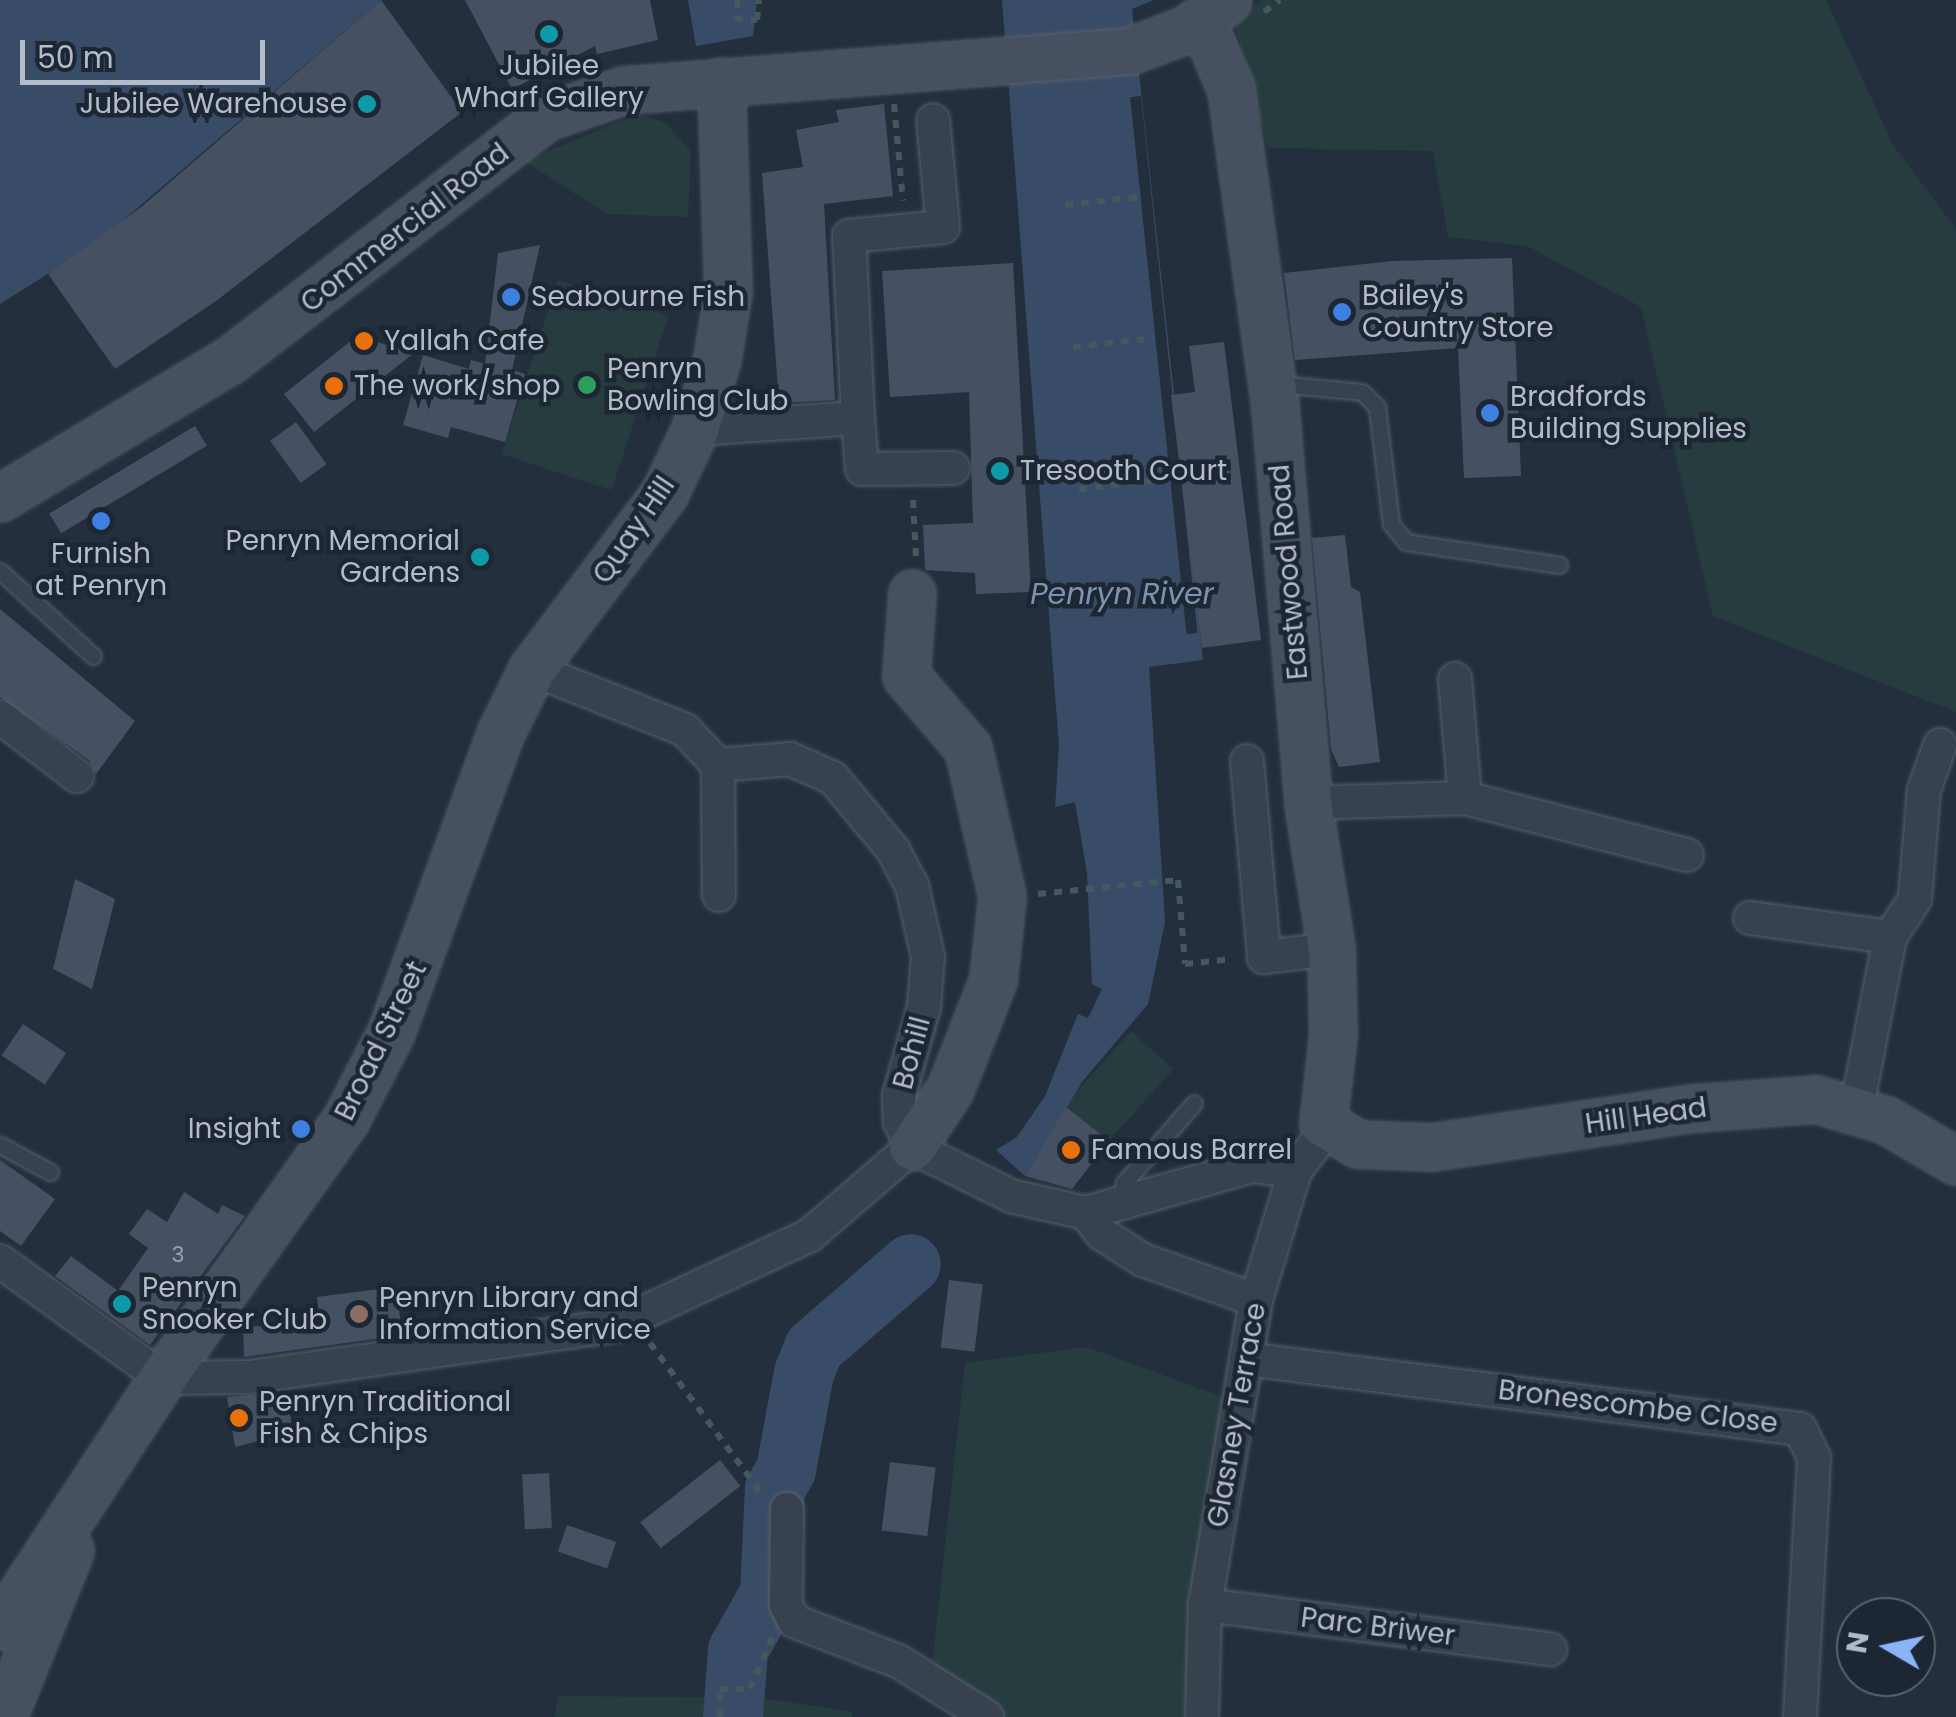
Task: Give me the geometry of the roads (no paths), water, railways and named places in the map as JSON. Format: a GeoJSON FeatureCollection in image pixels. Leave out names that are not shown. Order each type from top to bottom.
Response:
{"type":"FeatureCollection","features":[{"type":"Feature","properties":{"kind":"street","name":"Commercial Road"},"geometry":{"type":"LineString","coordinates":[[0,498],[244,350],[546,117],[624,90],[1106,54],[1198,20]]}},
{"type":"Feature","properties":{"kind":"street","name":"Eastwood Road"},"geometry":{"type":"LineString","coordinates":[[1198,20],[1231,89],[1272,383],[1308,803],[1331,949],[1333,1034],[1322,1116],[1327,1129]]}},
{"type":"Feature","properties":{"kind":"street","name":"Quay Hill"},"geometry":{"type":"LineString","coordinates":[[532,669],[664,494],[695,429],[717,359],[728,291],[722,81]]}},
{"type":"Feature","properties":{"kind":"street"},"geometry":{"type":"LineString","coordinates":[[932,120],[943,228],[849,236],[858,418],[862,469],[953,468]]}},
{"type":"Feature","properties":{"kind":"street"},"geometry":{"type":"LineString","coordinates":[[695,429],[858,418]]}},
{"type":"Feature","properties":{"kind":"street","name":"Bohill"},"geometry":{"type":"LineString","coordinates":[[718,766],[790,759],[833,778],[893,850],[912,886],[928,956],[924,1007],[899,1096],[900,1122],[912,1146],[950,1090],[987,996],[998,964],[1002,897],[968,748],[906,676],[912,593]]}},
{"type":"Feature","properties":{"kind":"street"},"geometry":{"type":"LineString","coordinates":[[532,669],[685,730],[718,766],[720,895]]}},
{"type":"Feature","properties":{"kind":"street","name":"Broad Street"},"geometry":{"type":"LineString","coordinates":[[88,1496],[162,1378],[346,1118],[391,1032],[501,732],[532,669]]}},
{"type":"Feature","properties":{"kind":"street"},"geometry":{"type":"LineString","coordinates":[[1455,679],[1464,798]]}},
{"type":"Feature","properties":{"kind":"street"},"geometry":{"type":"LineString","coordinates":[[0,717],[77,776]]}},
{"type":"Feature","properties":{"kind":"street"},"geometry":{"type":"LineString","coordinates":[[1857,1107],[1890,937],[1915,900],[1924,790],[1940,744]]}},
{"type":"Feature","properties":{"kind":"street"},"geometry":{"type":"LineString","coordinates":[[1247,761],[1264,956],[1331,949]]}},
{"type":"Feature","properties":{"kind":"street"},"geometry":{"type":"LineString","coordinates":[[1308,803],[1464,798],[1688,854]]}},
{"type":"Feature","properties":{"kind":"street"},"geometry":{"type":"LineString","coordinates":[[1750,918],[1890,937]]}},
{"type":"Feature","properties":{"kind":"street","name":"Hill Head"},"geometry":{"type":"LineString","coordinates":[[1327,1129],[1358,1144],[1432,1147],[1694,1108],[1816,1099],[1857,1107],[1956,1162]]}},
{"type":"Feature","properties":{"kind":"street","name":"Glasney Terrace"},"geometry":{"type":"LineString","coordinates":[[1202,1717],[1205,1605],[1256,1300],[1295,1171],[1327,1129]]}},
{"type":"Feature","properties":{"kind":"street"},"geometry":{"type":"LineString","coordinates":[[0,1260],[162,1378],[250,1377],[616,1324],[810,1234],[912,1146],[1011,1196],[1086,1213],[1122,1208],[1252,1166],[1295,1171]]}},
{"type":"Feature","properties":{"kind":"street"},"geometry":{"type":"LineString","coordinates":[[1086,1213],[1102,1234],[1144,1260],[1256,1300]]}},
{"type":"Feature","properties":{"kind":"street","name":"Bronescombe Close"},"geometry":{"type":"LineString","coordinates":[[1246,1359],[1800,1429],[1814,1458],[1800,1717]]}},
{"type":"Feature","properties":{"kind":"street"},"geometry":{"type":"LineString","coordinates":[[0,1626],[88,1496]]}},
{"type":"Feature","properties":{"kind":"street"},"geometry":{"type":"LineString","coordinates":[[3,1717],[88,1496]]}},
{"type":"Feature","properties":{"kind":"street"},"geometry":{"type":"LineString","coordinates":[[775,1503],[786,1605],[794,1621],[900,1662],[986,1717]]}},
{"type":"Feature","properties":{"kind":"street","name":"Parc Briwer"},"geometry":{"type":"LineString","coordinates":[[1205,1605],[1550,1649]]}},
{"type":"Feature","properties":{"kind":"lane"},"geometry":{"type":"LineString","coordinates":[[1272,383],[1362,392],[1377,407],[1392,524],[1406,542],[1559,565]]}},
{"type":"Feature","properties":{"kind":"lane"},"geometry":{"type":"LineString","coordinates":[[0,572],[93,656]]}},
{"type":"Feature","properties":{"kind":"lane"},"geometry":{"type":"LineString","coordinates":[[1122,1208],[1124,1183],[1194,1103]]}},
{"type":"Feature","properties":{"kind":"lane"},"geometry":{"type":"LineString","coordinates":[[0,1145],[50,1172]]}},
{"type":"Feature","properties":{"kind":"water"},"geometry":{"type":"Polygon","coordinates":[[[0,0],[381,0],[94,245],[0,304],[0,0]]]}},
{"type":"Feature","properties":{"kind":"water"},"geometry":{"type":"Polygon","coordinates":[[[688,0],[757,0],[753,36],[696,46],[688,0]]]}},
{"type":"Feature","properties":{"kind":"water","name":"Penryn River"},"geometry":{"type":"Polygon","coordinates":[[[1002,0],[1154,0],[1132,9],[1203,660],[1149,667],[1165,922],[1148,1004],[1082,1082],[1025,1176],[996,1150],[1017,1137],[1045,1096],[1078,1014],[1088,1018],[1102,989],[1092,984],[1087,873],[1075,802],[1055,807],[1059,746],[1002,0]]]}},
{"type":"Feature","properties":{"kind":"waterway"},"geometry":{"type":"LineString","coordinates":[[733,1717],[738,1650],[770,1594],[775,1489],[786,1470],[804,1373],[814,1348],[911,1264]]}},
{"type":"Feature","properties":{"kind":"place","name":"Jubilee Wharf Gallery"},"geometry":{"type":"Point","coordinates":[549,34]}},
{"type":"Feature","properties":{"kind":"place","name":"Jubilee Warehouse"},"geometry":{"type":"Point","coordinates":[367,104]}},
{"type":"Feature","properties":{"kind":"place","name":"Seabourne Fish"},"geometry":{"type":"Point","coordinates":[511,297]}},
{"type":"Feature","properties":{"kind":"place","name":"Bailey's Country Store"},"geometry":{"type":"Point","coordinates":[1342,312]}},
{"type":"Feature","properties":{"kind":"place","name":"Yallah Cafe"},"geometry":{"type":"Point","coordinates":[364,341]}},
{"type":"Feature","properties":{"kind":"place","name":"Penryn Bowling Club"},"geometry":{"type":"Point","coordinates":[587,385]}},
{"type":"Feature","properties":{"kind":"place","name":"The work/shop"},"geometry":{"type":"Point","coordinates":[334,386]}},
{"type":"Feature","properties":{"kind":"place","name":"Bradfords Building Supplies"},"geometry":{"type":"Point","coordinates":[1490,413]}},
{"type":"Feature","properties":{"kind":"place","name":"Tresooth Court"},"geometry":{"type":"Point","coordinates":[1000,471]}},
{"type":"Feature","properties":{"kind":"place","name":"Furnish at Penryn"},"geometry":{"type":"Point","coordinates":[101,521]}},
{"type":"Feature","properties":{"kind":"place","name":"Penryn Memorial Gardens"},"geometry":{"type":"Point","coordinates":[480,557]}},
{"type":"Feature","properties":{"kind":"place","name":"Insight"},"geometry":{"type":"Point","coordinates":[301,1129]}},
{"type":"Feature","properties":{"kind":"place","name":"Famous Barrel"},"geometry":{"type":"Point","coordinates":[1071,1150]}},
{"type":"Feature","properties":{"kind":"place","name":"Penryn Snooker Club"},"geometry":{"type":"Point","coordinates":[122,1304]}},
{"type":"Feature","properties":{"kind":"place","name":"Penryn Library and Information Service"},"geometry":{"type":"Point","coordinates":[359,1314]}},
{"type":"Feature","properties":{"kind":"place","name":"Penryn Traditional Fish & Chips"},"geometry":{"type":"Point","coordinates":[239,1418]}}]}
